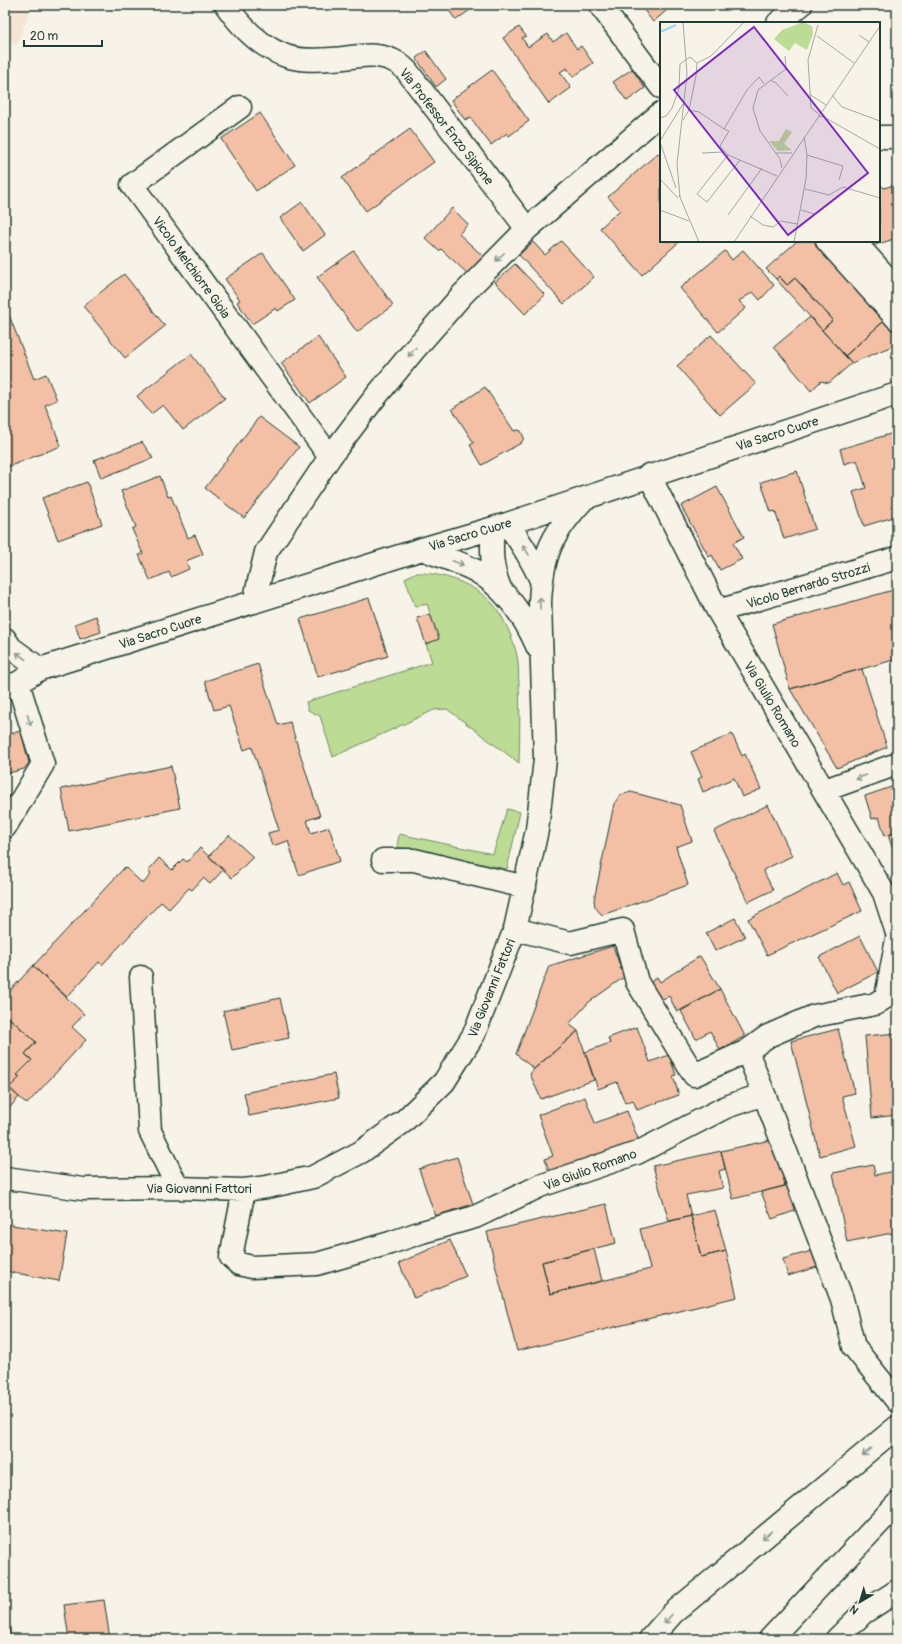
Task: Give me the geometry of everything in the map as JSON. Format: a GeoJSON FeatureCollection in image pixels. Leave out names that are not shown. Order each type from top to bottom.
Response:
{"type":"FeatureCollection","features":[{"type":"Feature","properties":{"kind":"street","name":"Via Professor Enzo Sipione"},"geometry":{"type":"LineString","coordinates":[[226,5],[234,17],[249,33],[266,46],[286,56],[303,59],[332,59],[374,54],[393,60],[407,71],[528,229]]}},
{"type":"Feature","properties":{"kind":"street"},"geometry":{"type":"LineString","coordinates":[[600,5],[660,86]]}},
{"type":"Feature","properties":{"kind":"street"},"geometry":{"type":"LineString","coordinates":[[779,22],[801,5]]}},
{"type":"Feature","properties":{"kind":"street","name":"Vicolo Melchiorre Gioia"},"geometry":{"type":"LineString","coordinates":[[240,106],[132,185],[330,457]]}},
{"type":"Feature","properties":{"kind":"street"},"geometry":{"type":"LineString","coordinates":[[254,602],[266,552],[330,457],[373,400],[414,350],[462,295],[528,229],[660,114]]}},
{"type":"Feature","properties":{"kind":"street"},"geometry":{"type":"LineString","coordinates":[[880,137],[897,137]]}},
{"type":"Feature","properties":{"kind":"street"},"geometry":{"type":"LineString","coordinates":[[828,242],[897,319]]}},
{"type":"Feature","properties":{"kind":"street"},"geometry":{"type":"LineString","coordinates":[[855,242],[897,289]]}},
{"type":"Feature","properties":{"kind":"street","name":"Via Sacro Cuore"},"geometry":{"type":"LineString","coordinates":[[11,685],[40,669],[500,526],[649,475],[897,394]]}},
{"type":"Feature","properties":{"kind":"street","name":"Via Giulio Romano"},"geometry":{"type":"LineString","coordinates":[[649,475],[718,612],[824,790],[890,891],[897,933]]}},
{"type":"Feature","properties":{"kind":"street"},"geometry":{"type":"LineString","coordinates":[[541,580],[547,552],[556,533],[566,518],[585,498]]}},
{"type":"Feature","properties":{"kind":"street"},"geometry":{"type":"LineString","coordinates":[[500,588],[494,573],[491,548],[500,526],[519,539],[541,580]]}},
{"type":"Feature","properties":{"kind":"street"},"geometry":{"type":"LineString","coordinates":[[422,549],[478,571],[500,588],[530,627],[542,656]]}},
{"type":"Feature","properties":{"kind":"street","name":"Vicolo Bernardo Strozzi"},"geometry":{"type":"LineString","coordinates":[[718,612],[897,558]]}},
{"type":"Feature","properties":{"kind":"street","name":"Via Giovanni Fattori"},"geometry":{"type":"LineString","coordinates":[[5,1180],[6,1178],[83,1189],[178,1188],[244,1190],[268,1187],[313,1177],[361,1152],[403,1122],[444,1082],[474,1034],[515,929],[537,830],[545,759],[541,580]]}},
{"type":"Feature","properties":{"kind":"street"},"geometry":{"type":"LineString","coordinates":[[5,639],[11,648],[40,669]]}},
{"type":"Feature","properties":{"kind":"street"},"geometry":{"type":"LineString","coordinates":[[5,827],[43,764],[11,685]]}},
{"type":"Feature","properties":{"kind":"street"},"geometry":{"type":"LineString","coordinates":[[824,790],[897,764]]}},
{"type":"Feature","properties":{"kind":"street"},"geometry":{"type":"LineString","coordinates":[[383,860],[414,860],[525,887]]}},
{"type":"Feature","properties":{"kind":"street"},"geometry":{"type":"LineString","coordinates":[[515,929],[570,943],[623,930],[637,982],[694,1075],[747,1050],[768,1036],[814,1016],[875,1004],[886,997],[897,939]]}},
{"type":"Feature","properties":{"kind":"street"},"geometry":{"type":"LineString","coordinates":[[141,977],[150,1131],[178,1188]]}},
{"type":"Feature","properties":{"kind":"street"},"geometry":{"type":"LineString","coordinates":[[747,1050],[842,1299],[854,1347],[897,1401]]}},
{"type":"Feature","properties":{"kind":"street","name":"Via Giulio Romano"},"geometry":{"type":"LineString","coordinates":[[244,1190],[231,1257],[240,1264],[252,1267],[317,1264],[475,1217],[540,1186],[637,1153],[726,1107],[764,1094]]}},
{"type":"Feature","properties":{"kind":"street"},"geometry":{"type":"LineString","coordinates":[[650,1639],[673,1613],[897,1427]]}},
{"type":"Feature","properties":{"kind":"street"},"geometry":{"type":"LineString","coordinates":[[770,1639],[892,1512]]}},
{"type":"Feature","properties":{"kind":"street"},"geometry":{"type":"LineString","coordinates":[[838,1639],[862,1613],[897,1591]]}},
{"type":"Feature","properties":{"kind":"shaded area"},"geometry":{"type":"Polygon","coordinates":[[[5,5],[32,5],[17,45],[5,41],[5,5]]]}},
{"type":"Feature","properties":{"kind":"green space"},"geometry":{"type":"Polygon","coordinates":[[[415,573],[425,573],[446,577],[467,585],[486,597],[493,604],[508,628],[518,662],[520,713],[519,763],[447,709],[434,710],[333,757],[320,716],[308,710],[306,702],[432,662],[426,644],[439,639],[427,604],[415,607],[405,578],[415,573]]]}},
{"type":"Feature","properties":{"kind":"green space"},"geometry":{"type":"Polygon","coordinates":[[[507,809],[520,812],[507,869],[397,847],[399,834],[493,854],[507,809]]]}},
{"type":"Feature","properties":{"kind":"building"},"geometry":{"type":"Polygon","coordinates":[[[445,5],[477,5],[456,20],[445,5]]]}},
{"type":"Feature","properties":{"kind":"building"},"geometry":{"type":"Polygon","coordinates":[[[640,5],[673,5],[653,22],[640,5]]]}},
{"type":"Feature","properties":{"kind":"building"},"geometry":{"type":"Polygon","coordinates":[[[519,27],[526,36],[522,38],[528,47],[548,34],[553,42],[566,33],[577,49],[581,46],[593,63],[573,77],[567,68],[560,72],[571,88],[549,104],[503,38],[519,27]]]}},
{"type":"Feature","properties":{"kind":"building"},"geometry":{"type":"Polygon","coordinates":[[[426,51],[446,79],[436,87],[416,58],[426,51]]]}},
{"type":"Feature","properties":{"kind":"building"},"geometry":{"type":"Polygon","coordinates":[[[632,69],[645,88],[627,101],[613,82],[632,69]]]}},
{"type":"Feature","properties":{"kind":"building"},"geometry":{"type":"Polygon","coordinates":[[[492,70],[529,121],[509,136],[507,133],[491,145],[470,117],[465,120],[451,100],[492,70]]]}},
{"type":"Feature","properties":{"kind":"building"},"geometry":{"type":"Polygon","coordinates":[[[260,113],[295,165],[256,191],[221,139],[260,113]]]}},
{"type":"Feature","properties":{"kind":"building"},"geometry":{"type":"Polygon","coordinates":[[[410,129],[434,162],[366,211],[342,178],[410,129]]]}},
{"type":"Feature","properties":{"kind":"building"},"geometry":{"type":"Polygon","coordinates":[[[658,153],[660,155],[660,242],[679,242],[642,275],[600,228],[620,210],[608,197],[658,153]]]}},
{"type":"Feature","properties":{"kind":"building"},"geometry":{"type":"Polygon","coordinates":[[[880,184],[884,188],[897,184],[897,238],[869,247],[865,242],[880,242],[880,184]]]}},
{"type":"Feature","properties":{"kind":"building"},"geometry":{"type":"Polygon","coordinates":[[[302,202],[325,235],[303,251],[280,218],[302,202]]]}},
{"type":"Feature","properties":{"kind":"building"},"geometry":{"type":"Polygon","coordinates":[[[452,208],[468,224],[459,234],[484,257],[468,274],[441,249],[439,251],[425,238],[452,208]]]}},
{"type":"Feature","properties":{"kind":"building"},"geometry":{"type":"Polygon","coordinates":[[[561,241],[594,277],[564,304],[519,255],[533,242],[545,255],[561,241]]]}},
{"type":"Feature","properties":{"kind":"building"},"geometry":{"type":"Polygon","coordinates":[[[796,242],[815,242],[885,320],[845,356],[822,330],[833,320],[795,278],[787,285],[779,276],[776,279],[766,269],[796,242]]]}},
{"type":"Feature","properties":{"kind":"building"},"geometry":{"type":"Polygon","coordinates":[[[743,250],[774,285],[760,300],[753,292],[739,301],[746,308],[718,332],[680,288],[725,251],[732,260],[743,250]]]}},
{"type":"Feature","properties":{"kind":"building"},"geometry":{"type":"Polygon","coordinates":[[[354,251],[393,305],[357,332],[317,277],[354,251]]]}},
{"type":"Feature","properties":{"kind":"building"},"geometry":{"type":"Polygon","coordinates":[[[263,253],[295,300],[278,311],[276,308],[252,324],[237,302],[240,300],[225,279],[263,253]]]}},
{"type":"Feature","properties":{"kind":"building"},"geometry":{"type":"Polygon","coordinates":[[[515,264],[545,295],[525,314],[495,282],[515,264]]]}},
{"type":"Feature","properties":{"kind":"building"},"geometry":{"type":"Polygon","coordinates":[[[124,274],[165,326],[125,358],[83,306],[124,274]]]}},
{"type":"Feature","properties":{"kind":"building"},"geometry":{"type":"Polygon","coordinates":[[[779,276],[787,285],[795,278],[833,320],[822,330],[776,279],[779,276]]]}},
{"type":"Feature","properties":{"kind":"building"},"geometry":{"type":"Polygon","coordinates":[[[5,305],[34,379],[46,374],[57,400],[45,405],[61,446],[5,468],[5,305]]]}},
{"type":"Feature","properties":{"kind":"building"},"geometry":{"type":"Polygon","coordinates":[[[810,317],[852,363],[829,383],[821,381],[811,391],[774,347],[810,317]]]}},
{"type":"Feature","properties":{"kind":"building"},"geometry":{"type":"Polygon","coordinates":[[[885,320],[897,333],[897,344],[852,363],[845,356],[885,320]]]}},
{"type":"Feature","properties":{"kind":"building"},"geometry":{"type":"Polygon","coordinates":[[[711,335],[756,384],[720,415],[677,366],[711,335]]]}},
{"type":"Feature","properties":{"kind":"building"},"geometry":{"type":"Polygon","coordinates":[[[318,337],[346,377],[310,403],[281,363],[318,337]]]}},
{"type":"Feature","properties":{"kind":"building"},"geometry":{"type":"Polygon","coordinates":[[[191,354],[225,398],[183,430],[163,405],[151,414],[137,396],[191,354]]]}},
{"type":"Feature","properties":{"kind":"building"},"geometry":{"type":"Polygon","coordinates":[[[485,387],[514,431],[521,431],[524,438],[521,443],[482,465],[470,445],[474,443],[452,409],[485,387]]]}},
{"type":"Feature","properties":{"kind":"building"},"geometry":{"type":"Polygon","coordinates":[[[259,417],[299,447],[244,518],[205,488],[259,417]]]}},
{"type":"Feature","properties":{"kind":"building"},"geometry":{"type":"Polygon","coordinates":[[[897,432],[897,516],[864,526],[853,492],[866,488],[857,460],[844,464],[840,449],[897,432]]]}},
{"type":"Feature","properties":{"kind":"building"},"geometry":{"type":"Polygon","coordinates":[[[142,442],[153,458],[101,478],[94,460],[142,442]]]}},
{"type":"Feature","properties":{"kind":"building"},"geometry":{"type":"Polygon","coordinates":[[[797,471],[815,529],[784,539],[775,511],[771,512],[761,482],[797,471]]]}},
{"type":"Feature","properties":{"kind":"building"},"geometry":{"type":"Polygon","coordinates":[[[160,476],[168,497],[171,496],[188,538],[195,535],[203,554],[186,561],[189,569],[171,577],[169,572],[150,580],[139,555],[143,554],[132,529],[136,527],[121,491],[160,476]]]}},
{"type":"Feature","properties":{"kind":"building"},"geometry":{"type":"Polygon","coordinates":[[[87,482],[102,524],[58,540],[42,498],[87,482]]]}},
{"type":"Feature","properties":{"kind":"building"},"geometry":{"type":"Polygon","coordinates":[[[717,487],[744,537],[733,543],[742,559],[720,570],[712,555],[709,557],[681,506],[717,487]]]}},
{"type":"Feature","properties":{"kind":"building"},"geometry":{"type":"Polygon","coordinates":[[[897,589],[897,659],[790,689],[772,624],[897,589]]]}},
{"type":"Feature","properties":{"kind":"building"},"geometry":{"type":"Polygon","coordinates":[[[369,598],[388,656],[318,677],[300,619],[369,598]]]}},
{"type":"Feature","properties":{"kind":"building"},"geometry":{"type":"Polygon","coordinates":[[[430,614],[439,639],[426,644],[417,618],[430,614]]]}},
{"type":"Feature","properties":{"kind":"building"},"geometry":{"type":"Polygon","coordinates":[[[96,616],[101,632],[80,639],[75,624],[96,616]]]}},
{"type":"Feature","properties":{"kind":"building"},"geometry":{"type":"Polygon","coordinates":[[[258,664],[278,725],[290,722],[320,816],[307,820],[311,833],[329,827],[340,861],[299,875],[288,841],[272,846],[268,833],[279,830],[252,747],[244,750],[229,706],[214,710],[205,681],[258,664]]]}},
{"type":"Feature","properties":{"kind":"building"},"geometry":{"type":"Polygon","coordinates":[[[862,669],[887,747],[837,768],[790,689],[862,669]]]}},
{"type":"Feature","properties":{"kind":"building"},"geometry":{"type":"Polygon","coordinates":[[[21,731],[29,763],[24,769],[5,774],[5,735],[21,731]]]}},
{"type":"Feature","properties":{"kind":"building"},"geometry":{"type":"Polygon","coordinates":[[[732,734],[742,756],[745,754],[761,789],[742,797],[734,778],[703,792],[698,779],[702,777],[691,752],[732,734]]]}},
{"type":"Feature","properties":{"kind":"building"},"geometry":{"type":"Polygon","coordinates":[[[171,766],[180,808],[69,831],[61,789],[171,766]]]}},
{"type":"Feature","properties":{"kind":"building"},"geometry":{"type":"Polygon","coordinates":[[[897,785],[897,832],[885,836],[879,817],[872,819],[865,796],[897,785]]]}},
{"type":"Feature","properties":{"kind":"building"},"geometry":{"type":"Polygon","coordinates":[[[631,792],[680,805],[692,841],[676,847],[688,885],[602,915],[595,907],[594,900],[614,804],[620,795],[631,792]]]}},
{"type":"Feature","properties":{"kind":"building"},"geometry":{"type":"Polygon","coordinates":[[[768,805],[792,856],[763,870],[773,890],[748,902],[714,831],[768,805]]]}},
{"type":"Feature","properties":{"kind":"building"},"geometry":{"type":"Polygon","coordinates":[[[897,832],[897,861],[888,835],[897,832]]]}},
{"type":"Feature","properties":{"kind":"building"},"geometry":{"type":"Polygon","coordinates":[[[229,835],[253,857],[232,878],[209,856],[229,835]]]}},
{"type":"Feature","properties":{"kind":"building"},"geometry":{"type":"Polygon","coordinates":[[[200,848],[223,870],[210,884],[203,878],[192,890],[189,888],[169,909],[161,902],[102,965],[99,962],[67,997],[33,966],[125,867],[143,884],[151,874],[148,871],[159,858],[172,870],[183,859],[187,862],[200,848]]]}},
{"type":"Feature","properties":{"kind":"building"},"geometry":{"type":"Polygon","coordinates":[[[837,873],[843,885],[849,882],[862,911],[767,955],[748,919],[837,873]]]}},
{"type":"Feature","properties":{"kind":"building"},"geometry":{"type":"Polygon","coordinates":[[[735,918],[745,937],[715,951],[706,933],[735,918]]]}},
{"type":"Feature","properties":{"kind":"building"},"geometry":{"type":"Polygon","coordinates":[[[860,936],[878,972],[837,993],[819,957],[860,936]]]}},
{"type":"Feature","properties":{"kind":"building"},"geometry":{"type":"Polygon","coordinates":[[[613,946],[624,977],[589,1002],[569,1024],[578,1031],[534,1069],[516,1054],[549,966],[613,946]]]}},
{"type":"Feature","properties":{"kind":"building"},"geometry":{"type":"Polygon","coordinates":[[[700,956],[720,989],[677,1012],[669,996],[658,1001],[650,983],[657,977],[660,982],[700,956]]]}},
{"type":"Feature","properties":{"kind":"building"},"geometry":{"type":"Polygon","coordinates":[[[33,966],[84,1014],[72,1027],[86,1040],[27,1104],[9,1088],[20,1077],[17,1075],[32,1060],[25,1054],[36,1042],[5,1014],[5,996],[33,966]]]}},
{"type":"Feature","properties":{"kind":"building"},"geometry":{"type":"Polygon","coordinates":[[[720,989],[745,1036],[720,1050],[710,1031],[696,1039],[681,1011],[720,989]]]}},
{"type":"Feature","properties":{"kind":"building"},"geometry":{"type":"Polygon","coordinates":[[[280,998],[289,1038],[232,1050],[223,1011],[280,998]]]}},
{"type":"Feature","properties":{"kind":"building"},"geometry":{"type":"Polygon","coordinates":[[[5,1014],[36,1042],[25,1054],[32,1060],[17,1075],[20,1077],[9,1088],[19,1097],[5,1113],[5,1014]]]}},
{"type":"Feature","properties":{"kind":"building"},"geometry":{"type":"Polygon","coordinates":[[[637,1027],[650,1062],[669,1055],[676,1075],[673,1076],[679,1095],[637,1110],[633,1100],[625,1103],[617,1082],[598,1089],[585,1052],[610,1043],[608,1038],[637,1027]]]}},
{"type":"Feature","properties":{"kind":"building"},"geometry":{"type":"Polygon","coordinates":[[[838,1029],[855,1093],[842,1096],[856,1146],[820,1156],[791,1041],[838,1029]]]}},
{"type":"Feature","properties":{"kind":"building"},"geometry":{"type":"Polygon","coordinates":[[[578,1031],[594,1080],[541,1099],[530,1074],[578,1031]]]}},
{"type":"Feature","properties":{"kind":"building"},"geometry":{"type":"Polygon","coordinates":[[[897,1033],[897,1115],[872,1118],[865,1036],[897,1033]]]}},
{"type":"Feature","properties":{"kind":"building"},"geometry":{"type":"Polygon","coordinates":[[[334,1074],[339,1098],[249,1116],[244,1093],[334,1074]]]}},
{"type":"Feature","properties":{"kind":"building"},"geometry":{"type":"Polygon","coordinates":[[[585,1097],[595,1123],[627,1111],[640,1144],[551,1178],[545,1159],[553,1156],[538,1115],[585,1097]]]}},
{"type":"Feature","properties":{"kind":"building"},"geometry":{"type":"Polygon","coordinates":[[[775,1139],[785,1186],[733,1199],[721,1151],[775,1139]]]}},
{"type":"Feature","properties":{"kind":"building"},"geometry":{"type":"Polygon","coordinates":[[[721,1151],[725,1169],[719,1171],[723,1188],[686,1195],[691,1216],[669,1221],[653,1166],[721,1151]]]}},
{"type":"Feature","properties":{"kind":"building"},"geometry":{"type":"Polygon","coordinates":[[[457,1157],[473,1204],[435,1216],[419,1169],[457,1157]]]}},
{"type":"Feature","properties":{"kind":"building"},"geometry":{"type":"Polygon","coordinates":[[[873,1165],[875,1175],[894,1171],[895,1178],[897,1178],[897,1232],[847,1242],[833,1173],[873,1165]]]}},
{"type":"Feature","properties":{"kind":"building"},"geometry":{"type":"Polygon","coordinates":[[[791,1184],[800,1209],[772,1219],[761,1192],[791,1184]]]}},
{"type":"Feature","properties":{"kind":"building"},"geometry":{"type":"Polygon","coordinates":[[[606,1204],[616,1243],[542,1262],[550,1294],[650,1269],[640,1229],[691,1216],[701,1257],[726,1251],[737,1297],[517,1351],[487,1232],[606,1204]]]}},
{"type":"Feature","properties":{"kind":"building"},"geometry":{"type":"Polygon","coordinates":[[[715,1210],[726,1251],[701,1257],[691,1216],[715,1210]]]}},
{"type":"Feature","properties":{"kind":"building"},"geometry":{"type":"Polygon","coordinates":[[[6,1224],[67,1234],[59,1281],[5,1271],[6,1224]]]}},
{"type":"Feature","properties":{"kind":"building"},"geometry":{"type":"Polygon","coordinates":[[[450,1240],[466,1276],[414,1298],[399,1263],[450,1240]]]}},
{"type":"Feature","properties":{"kind":"building"},"geometry":{"type":"Polygon","coordinates":[[[594,1249],[602,1281],[550,1294],[542,1262],[594,1249]]]}},
{"type":"Feature","properties":{"kind":"building"},"geometry":{"type":"Polygon","coordinates":[[[815,1250],[820,1266],[788,1276],[783,1259],[815,1250]]]}},
{"type":"Feature","properties":{"kind":"building"},"geometry":{"type":"Polygon","coordinates":[[[104,1600],[110,1639],[69,1639],[64,1605],[104,1600]]]}},
{"type":"Feature","properties":{"kind":"building"},"geometry":{"type":"Polygon","coordinates":[[[5,1616],[7,1616],[11,1639],[5,1639],[5,1616]]]}}]}
